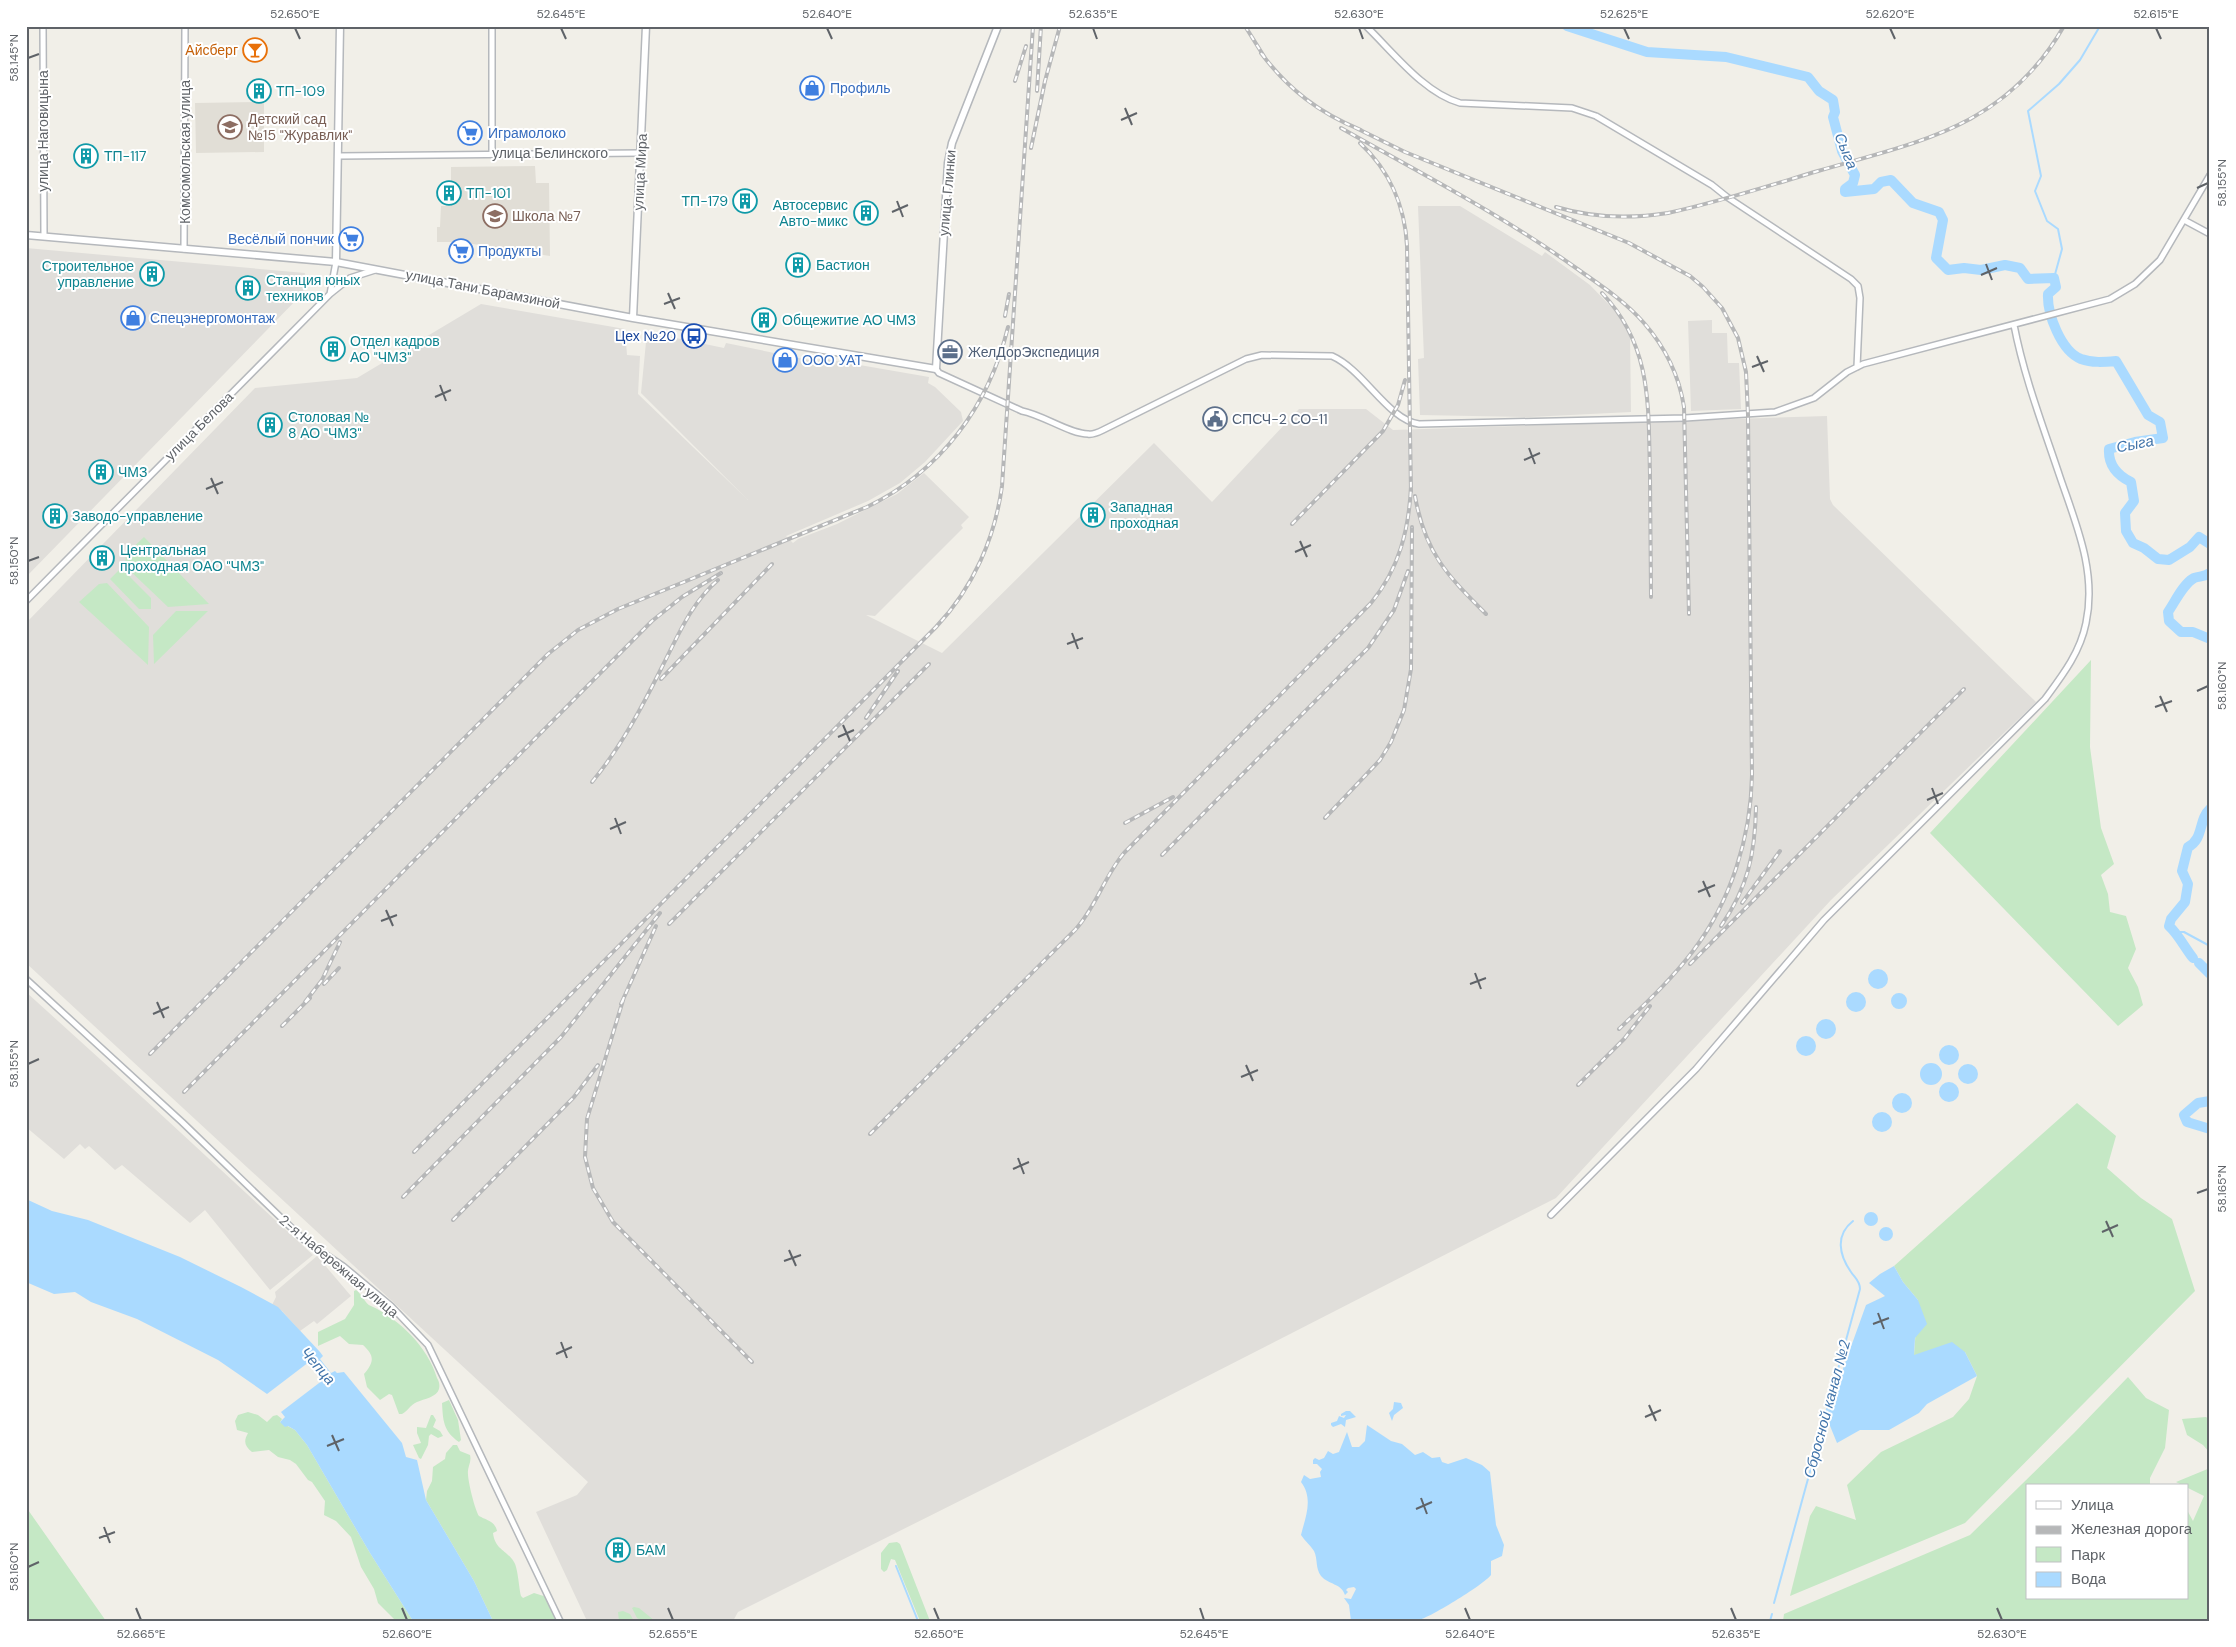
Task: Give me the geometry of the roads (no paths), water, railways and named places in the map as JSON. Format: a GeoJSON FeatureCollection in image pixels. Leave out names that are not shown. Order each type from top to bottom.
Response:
{"type":"FeatureCollection","features":[{"type":"Feature","properties":{"kind":"street","name":"улица Наговицына"},"geometry":{"type":"LineString","coordinates":[[43,26],[44,236]]}},
{"type":"Feature","properties":{"kind":"street","name":"Комсомольская улица"},"geometry":{"type":"LineString","coordinates":[[184,249],[185,26]]}},
{"type":"Feature","properties":{"kind":"street"},"geometry":{"type":"LineString","coordinates":[[330,294],[336,262],[340,26]]}},
{"type":"Feature","properties":{"kind":"street"},"geometry":{"type":"LineString","coordinates":[[492,26],[492,153]]}},
{"type":"Feature","properties":{"kind":"street","name":"улица Мира"},"geometry":{"type":"LineString","coordinates":[[633,318],[646,26]]}},
{"type":"Feature","properties":{"kind":"street","name":"улица Глинки"},"geometry":{"type":"LineString","coordinates":[[936,368],[948,163],[952,143],[998,26]]}},
{"type":"Feature","properties":{"kind":"street"},"geometry":{"type":"LineString","coordinates":[[1366,26],[1429,88],[1448,100],[1460,103],[1572,108],[1596,116],[1712,185],[1727,198],[1851,279],[1858,286],[1860,298],[1857,367]]}},
{"type":"Feature","properties":{"kind":"street","name":"улица Белинского"},"geometry":{"type":"LineString","coordinates":[[339,156],[492,153],[641,154]]}},
{"type":"Feature","properties":{"kind":"street"},"geometry":{"type":"LineString","coordinates":[[936,368],[940,373],[1022,411],[1036,414],[1081,434],[1090,435],[1104,430],[1246,360],[1262,355],[1332,356],[1340,359],[1351,366],[1399,416],[1419,424],[1685,418],[1776,412],[1814,398],[1847,372],[1857,367],[2110,299],[2135,284],[2160,260],[2210,175]]}},
{"type":"Feature","properties":{"kind":"street"},"geometry":{"type":"LineString","coordinates":[[2184,220],[2210,234]]}},
{"type":"Feature","properties":{"kind":"street","name":"улица Тани Барамзиной"},"geometry":{"type":"LineString","coordinates":[[26,235],[336,262],[633,318],[936,368]]}},
{"type":"Feature","properties":{"kind":"street","name":"улица Белова"},"geometry":{"type":"LineString","coordinates":[[26,601],[330,294],[350,278],[380,269]]}},
{"type":"Feature","properties":{"kind":"street"},"geometry":{"type":"LineString","coordinates":[[1551,1215],[1696,1069],[1824,920],[2044,699],[2071,664],[2086,624],[2089,581],[2085,549],[2031,393],[2020,356],[2014,324]]}},
{"type":"Feature","properties":{"kind":"street","name":"2-я Набережная улица"},"geometry":{"type":"LineString","coordinates":[[26,979],[182,1122],[304,1240],[343,1266],[391,1306],[428,1345],[560,1621]]}},
{"type":"Feature","properties":{"kind":"water"},"geometry":{"type":"Polygon","coordinates":[[[1878,969],[1885,972],[1888,979],[1885,986],[1878,989],[1871,986],[1868,979],[1871,972],[1878,969]]]}},
{"type":"Feature","properties":{"kind":"water"},"geometry":{"type":"Polygon","coordinates":[[[1856,992],[1863,995],[1866,1002],[1863,1009],[1856,1012],[1849,1009],[1846,1002],[1849,995],[1856,992]]]}},
{"type":"Feature","properties":{"kind":"water"},"geometry":{"type":"Polygon","coordinates":[[[1899,993],[1905,995],[1907,1001],[1905,1007],[1899,1009],[1893,1007],[1891,1001],[1893,995],[1899,993]]]}},
{"type":"Feature","properties":{"kind":"water"},"geometry":{"type":"Polygon","coordinates":[[[1826,1019],[1833,1022],[1836,1029],[1833,1036],[1826,1039],[1819,1036],[1816,1029],[1819,1022],[1826,1019]]]}},
{"type":"Feature","properties":{"kind":"water"},"geometry":{"type":"Polygon","coordinates":[[[1806,1036],[1813,1039],[1816,1046],[1813,1053],[1806,1056],[1799,1053],[1796,1046],[1799,1039],[1806,1036]]]}},
{"type":"Feature","properties":{"kind":"water"},"geometry":{"type":"Polygon","coordinates":[[[1949,1045],[1956,1048],[1959,1055],[1956,1062],[1949,1065],[1942,1062],[1939,1055],[1942,1048],[1949,1045]]]}},
{"type":"Feature","properties":{"kind":"water"},"geometry":{"type":"Polygon","coordinates":[[[1931,1063],[1941,1070],[1942,1074],[1935,1084],[1931,1085],[1921,1078],[1920,1074],[1927,1064],[1931,1063]]]}},
{"type":"Feature","properties":{"kind":"water"},"geometry":{"type":"Polygon","coordinates":[[[1964,1064],[1972,1064],[1978,1070],[1978,1078],[1972,1084],[1964,1084],[1958,1078],[1958,1070],[1964,1064]]]}},
{"type":"Feature","properties":{"kind":"water"},"geometry":{"type":"Polygon","coordinates":[[[1945,1082],[1953,1082],[1959,1088],[1959,1096],[1953,1102],[1945,1102],[1939,1096],[1939,1088],[1945,1082]]]}},
{"type":"Feature","properties":{"kind":"water"},"geometry":{"type":"Polygon","coordinates":[[[1902,1093],[1909,1096],[1912,1103],[1909,1110],[1902,1113],[1895,1110],[1892,1103],[1895,1096],[1902,1093]]]}},
{"type":"Feature","properties":{"kind":"water"},"geometry":{"type":"Polygon","coordinates":[[[1882,1112],[1889,1115],[1892,1122],[1889,1129],[1882,1132],[1875,1129],[1872,1122],[1875,1115],[1882,1112]]]}},
{"type":"Feature","properties":{"kind":"water","name":"Чепца"},"geometry":{"type":"Polygon","coordinates":[[[26,1199],[52,1211],[88,1220],[180,1257],[278,1307],[320,1352],[323,1356],[320,1359],[331,1373],[335,1371],[337,1373],[344,1372],[402,1443],[406,1457],[417,1460],[426,1500],[474,1581],[493,1621],[413,1621],[370,1553],[307,1445],[295,1430],[288,1426],[285,1427],[280,1422],[285,1417],[281,1412],[323,1380],[309,1362],[267,1394],[218,1360],[137,1319],[91,1302],[75,1292],[54,1294],[26,1282],[26,1199]]]}},
{"type":"Feature","properties":{"kind":"water"},"geometry":{"type":"Polygon","coordinates":[[[1871,1212],[1876,1214],[1878,1219],[1876,1224],[1871,1226],[1866,1224],[1864,1219],[1866,1214],[1871,1212]]]}},
{"type":"Feature","properties":{"kind":"water"},"geometry":{"type":"Polygon","coordinates":[[[1883,1227],[1889,1227],[1893,1234],[1889,1241],[1883,1241],[1879,1237],[1879,1231],[1883,1227]]]}},
{"type":"Feature","properties":{"kind":"water"},"geometry":{"type":"Polygon","coordinates":[[[1894,1266],[1903,1282],[1918,1300],[1927,1324],[1915,1338],[1914,1355],[1952,1342],[1965,1352],[1977,1376],[1927,1404],[1919,1413],[1889,1430],[1860,1430],[1837,1443],[1826,1416],[1866,1305],[1885,1296],[1869,1283],[1894,1266]]]}},
{"type":"Feature","properties":{"kind":"water"},"geometry":{"type":"Polygon","coordinates":[[[1394,1402],[1401,1403],[1403,1408],[1394,1415],[1392,1421],[1389,1413],[1393,1409],[1394,1402]]]}},
{"type":"Feature","properties":{"kind":"water"},"geometry":{"type":"Polygon","coordinates":[[[1350,1411],[1356,1417],[1346,1420],[1345,1427],[1341,1424],[1333,1427],[1331,1423],[1337,1421],[1339,1416],[1344,1418],[1346,1415],[1341,1416],[1341,1414],[1350,1411]]]}},
{"type":"Feature","properties":{"kind":"water"},"geometry":{"type":"Polygon","coordinates":[[[1367,1425],[1391,1441],[1402,1444],[1415,1455],[1423,1452],[1432,1458],[1440,1457],[1442,1462],[1448,1464],[1466,1458],[1482,1465],[1490,1472],[1496,1525],[1504,1545],[1502,1556],[1491,1561],[1491,1575],[1486,1580],[1443,1608],[1416,1621],[1351,1621],[1349,1605],[1344,1598],[1351,1599],[1356,1589],[1354,1587],[1348,1588],[1346,1590],[1348,1592],[1345,1595],[1341,1588],[1321,1576],[1314,1551],[1301,1535],[1308,1502],[1305,1488],[1301,1482],[1304,1475],[1310,1479],[1321,1477],[1320,1472],[1322,1469],[1317,1464],[1313,1464],[1313,1460],[1315,1458],[1319,1460],[1324,1458],[1328,1451],[1333,1454],[1339,1452],[1347,1432],[1352,1447],[1359,1447],[1365,1441],[1367,1425]]]}},
{"type":"Feature","properties":{"kind":"waterway","name":"Сыга"},"geometry":{"type":"LineString","coordinates":[[1567,26],[1647,52],[1726,57],[1808,77],[1819,91],[1833,100],[1835,112],[1833,117],[1842,151],[1855,175],[1853,183],[1845,189],[1845,192],[1874,189],[1881,182],[1891,180],[1913,203],[1939,212],[1943,220],[1936,258],[1948,270],[1964,268],[1981,270],[2005,265],[2020,268],[2028,279],[2054,278],[2056,287],[2048,294],[2048,302],[2057,331],[2067,348],[2081,359],[2098,362],[2116,361],[2148,415],[2160,422],[2163,438],[2135,442],[2109,449],[2110,460],[2114,469],[2131,482],[2134,501],[2125,513],[2126,531],[2133,543],[2144,548],[2158,559],[2169,560],[2190,547],[2199,537],[2210,544]]}},
{"type":"Feature","properties":{"kind":"waterway"},"geometry":{"type":"LineString","coordinates":[[2054,278],[2062,249],[2058,229],[2047,221],[2035,191],[2041,176],[2028,111],[2059,84],[2080,60],[2100,26]]}},
{"type":"Feature","properties":{"kind":"waterway","name":"Сыга"},"geometry":{"type":"LineString","coordinates":[[2210,573],[2190,581],[2168,612],[2169,621],[2181,632],[2193,632],[2210,639]]}},
{"type":"Feature","properties":{"kind":"waterway","name":"Сыга"},"geometry":{"type":"LineString","coordinates":[[2193,958],[2169,926],[2171,919],[2185,902],[2188,884],[2182,871],[2188,847],[2197,839],[2206,813],[2210,809]]}},
{"type":"Feature","properties":{"kind":"waterway"},"geometry":{"type":"LineString","coordinates":[[2175,932],[2184,932],[2208,945]]}},
{"type":"Feature","properties":{"kind":"waterway","name":"Сыга"},"geometry":{"type":"LineString","coordinates":[[2199,963],[2210,974]]}},
{"type":"Feature","properties":{"kind":"waterway","name":"Сыга"},"geometry":{"type":"LineString","coordinates":[[2210,1101],[2198,1103],[2184,1115],[2187,1122],[2210,1129]]}},
{"type":"Feature","properties":{"kind":"waterway","name":"Сбросной канал №2"},"geometry":{"type":"LineString","coordinates":[[1774,1603],[1860,1289],[1858,1282],[1847,1266],[1841,1245],[1843,1232],[1853,1221]]}},
{"type":"Feature","properties":{"kind":"waterway"},"geometry":{"type":"LineString","coordinates":[[896,1566],[918,1621]]}},
{"type":"Feature","properties":{"kind":"waterway","name":"Сбросной канал №2"},"geometry":{"type":"LineString","coordinates":[[1770,1621],[1772,1614]]}},
{"type":"Feature","properties":{"kind":"railway"},"geometry":{"type":"LineString","coordinates":[[414,1152],[936,627],[961,596],[971,579],[988,543],[999,505],[1002,486],[1033,26]]}},
{"type":"Feature","properties":{"kind":"railway"},"geometry":{"type":"LineString","coordinates":[[1037,91],[1041,26]]}},
{"type":"Feature","properties":{"kind":"railway"},"geometry":{"type":"LineString","coordinates":[[1031,148],[1045,81],[1060,26]]}},
{"type":"Feature","properties":{"kind":"railway"},"geometry":{"type":"LineString","coordinates":[[1245,26],[1265,58]]}},
{"type":"Feature","properties":{"kind":"railway"},"geometry":{"type":"LineString","coordinates":[[1556,207],[1570,211],[1626,217],[1668,213],[1706,204],[1926,139],[1958,125],[1988,108],[2016,87],[2041,60],[2064,26]]}},
{"type":"Feature","properties":{"kind":"railway"},"geometry":{"type":"LineString","coordinates":[[1015,81],[1026,46]]}},
{"type":"Feature","properties":{"kind":"railway"},"geometry":{"type":"LineString","coordinates":[[1261,53],[1282,78],[1305,99],[1331,116],[1361,130]]}},
{"type":"Feature","properties":{"kind":"railway"},"geometry":{"type":"LineString","coordinates":[[1354,127],[1405,152],[1629,243],[1690,276],[1722,308],[1738,338],[1746,372],[1748,415],[1752,775],[1748,822],[1743,845],[1728,890],[1706,932],[1676,971],[1619,1029]]}},
{"type":"Feature","properties":{"kind":"railway"},"geometry":{"type":"LineString","coordinates":[[1341,128],[1460,195],[1548,249],[1620,300],[1652,332],[1665,352],[1675,373],[1684,407],[1689,614]]}},
{"type":"Feature","properties":{"kind":"railway"},"geometry":{"type":"LineString","coordinates":[[1360,143],[1379,165],[1394,190],[1406,231],[1411,492]]}},
{"type":"Feature","properties":{"kind":"railway"},"geometry":{"type":"LineString","coordinates":[[1602,293],[1619,314],[1631,335],[1639,356],[1644,379],[1649,425],[1651,597]]}},
{"type":"Feature","properties":{"kind":"railway"},"geometry":{"type":"LineString","coordinates":[[1005,316],[1009,294]]}},
{"type":"Feature","properties":{"kind":"railway"},"geometry":{"type":"LineString","coordinates":[[150,1054],[548,654],[578,630],[618,609],[867,507],[894,492],[918,475],[939,455],[975,409],[1000,356],[1008,327]]}},
{"type":"Feature","properties":{"kind":"railway"},"geometry":{"type":"LineString","coordinates":[[1292,524],[1383,431],[1398,405],[1405,380]]}},
{"type":"Feature","properties":{"kind":"railway"},"geometry":{"type":"LineString","coordinates":[[870,1134],[1075,930],[1089,912],[1124,853],[1371,603],[1389,577],[1401,548],[1408,518],[1411,486]]}},
{"type":"Feature","properties":{"kind":"railway"},"geometry":{"type":"LineString","coordinates":[[1415,496],[1425,533],[1440,562],[1449,575],[1486,614]]}},
{"type":"Feature","properties":{"kind":"railway"},"geometry":{"type":"LineString","coordinates":[[1325,818],[1380,760],[1391,742],[1404,710],[1411,669],[1412,527]]}},
{"type":"Feature","properties":{"kind":"railway"},"geometry":{"type":"LineString","coordinates":[[661,679],[772,564]]}},
{"type":"Feature","properties":{"kind":"railway"},"geometry":{"type":"LineString","coordinates":[[1162,855],[1368,648],[1394,610],[1408,571]]}},
{"type":"Feature","properties":{"kind":"railway"},"geometry":{"type":"LineString","coordinates":[[184,1092],[652,621],[682,597],[721,573]]}},
{"type":"Feature","properties":{"kind":"railway"},"geometry":{"type":"LineString","coordinates":[[592,782],[603,769],[647,697],[693,609],[708,589],[718,580]]}},
{"type":"Feature","properties":{"kind":"railway"},"geometry":{"type":"LineString","coordinates":[[669,924],[929,664]]}},
{"type":"Feature","properties":{"kind":"railway"},"geometry":{"type":"LineString","coordinates":[[866,718],[898,671]]}},
{"type":"Feature","properties":{"kind":"railway"},"geometry":{"type":"LineString","coordinates":[[1690,964],[1964,689]]}},
{"type":"Feature","properties":{"kind":"railway"},"geometry":{"type":"LineString","coordinates":[[1125,823],[1173,797]]}},
{"type":"Feature","properties":{"kind":"railway"},"geometry":{"type":"LineString","coordinates":[[1721,926],[1744,884],[1752,855],[1756,807]]}},
{"type":"Feature","properties":{"kind":"railway"},"geometry":{"type":"LineString","coordinates":[[1742,903],[1780,851]]}},
{"type":"Feature","properties":{"kind":"railway"},"geometry":{"type":"LineString","coordinates":[[403,1197],[561,1037],[660,913]]}},
{"type":"Feature","properties":{"kind":"railway"},"geometry":{"type":"LineString","coordinates":[[621,1004],[656,926]]}},
{"type":"Feature","properties":{"kind":"railway"},"geometry":{"type":"LineString","coordinates":[[305,1002],[322,980],[340,942]]}},
{"type":"Feature","properties":{"kind":"railway"},"geometry":{"type":"LineString","coordinates":[[324,984],[339,968]]}},
{"type":"Feature","properties":{"kind":"railway"},"geometry":{"type":"LineString","coordinates":[[624,997],[587,1119],[585,1157],[593,1188],[613,1222],[752,1362]]}},
{"type":"Feature","properties":{"kind":"railway"},"geometry":{"type":"LineString","coordinates":[[282,1026],[310,998]]}},
{"type":"Feature","properties":{"kind":"railway"},"geometry":{"type":"LineString","coordinates":[[1578,1085],[1624,1039],[1650,1006]]}},
{"type":"Feature","properties":{"kind":"railway"},"geometry":{"type":"LineString","coordinates":[[453,1220],[574,1097],[598,1065]]}},
{"type":"Feature","properties":{"kind":"place","name":"Айсберг"},"geometry":{"type":"Point","coordinates":[255,50]}},
{"type":"Feature","properties":{"kind":"place","name":"Профиль"},"geometry":{"type":"Point","coordinates":[812,88]}},
{"type":"Feature","properties":{"kind":"place","name":"ТП-109"},"geometry":{"type":"Point","coordinates":[259,91]}},
{"type":"Feature","properties":{"kind":"place","name":"Детский сад №15 \"Журавлик\""},"geometry":{"type":"Point","coordinates":[230,127]}},
{"type":"Feature","properties":{"kind":"place","name":"Играмолоко"},"geometry":{"type":"Point","coordinates":[470,133]}},
{"type":"Feature","properties":{"kind":"place","name":"ТП-117"},"geometry":{"type":"Point","coordinates":[86,156]}},
{"type":"Feature","properties":{"kind":"place","name":"ТП-101"},"geometry":{"type":"Point","coordinates":[449,193]}},
{"type":"Feature","properties":{"kind":"place","name":"ТП-179"},"geometry":{"type":"Point","coordinates":[745,201]}},
{"type":"Feature","properties":{"kind":"place","name":"Автосервис Авто-микс"},"geometry":{"type":"Point","coordinates":[866,213]}},
{"type":"Feature","properties":{"kind":"place","name":"Школа №7"},"geometry":{"type":"Point","coordinates":[495,216]}},
{"type":"Feature","properties":{"kind":"place","name":"Весёлый пончик"},"geometry":{"type":"Point","coordinates":[351,239]}},
{"type":"Feature","properties":{"kind":"place","name":"Продукты"},"geometry":{"type":"Point","coordinates":[461,251]}},
{"type":"Feature","properties":{"kind":"place","name":"Бастион"},"geometry":{"type":"Point","coordinates":[798,265]}},
{"type":"Feature","properties":{"kind":"place","name":"Строительное управление"},"geometry":{"type":"Point","coordinates":[152,274]}},
{"type":"Feature","properties":{"kind":"place","name":"Станция юных техников"},"geometry":{"type":"Point","coordinates":[248,288]}},
{"type":"Feature","properties":{"kind":"place","name":"Спецэнергомонтаж"},"geometry":{"type":"Point","coordinates":[133,318]}},
{"type":"Feature","properties":{"kind":"place","name":"Общежитие АО ЧМЗ"},"geometry":{"type":"Point","coordinates":[764,320]}},
{"type":"Feature","properties":{"kind":"place","name":"Цех №20"},"geometry":{"type":"Point","coordinates":[694,336]}},
{"type":"Feature","properties":{"kind":"place","name":"Отдел кадров АО \"ЧМЗ\""},"geometry":{"type":"Point","coordinates":[333,349]}},
{"type":"Feature","properties":{"kind":"place","name":"ЖелДорЭкспедиция"},"geometry":{"type":"Point","coordinates":[950,352]}},
{"type":"Feature","properties":{"kind":"place","name":"ООО УАТ"},"geometry":{"type":"Point","coordinates":[785,360]}},
{"type":"Feature","properties":{"kind":"place","name":"СПСЧ-2 СО-11"},"geometry":{"type":"Point","coordinates":[1215,419]}},
{"type":"Feature","properties":{"kind":"place","name":"Столовая № 8 АО \"ЧМЗ\""},"geometry":{"type":"Point","coordinates":[270,425]}},
{"type":"Feature","properties":{"kind":"place","name":"ЧМЗ"},"geometry":{"type":"Point","coordinates":[101,472]}},
{"type":"Feature","properties":{"kind":"place","name":"Западная проходная"},"geometry":{"type":"Point","coordinates":[1093,515]}},
{"type":"Feature","properties":{"kind":"place","name":"Заводо-управление"},"geometry":{"type":"Point","coordinates":[55,516]}},
{"type":"Feature","properties":{"kind":"place","name":"Центральная проходная ОАО \"ЧМЗ\""},"geometry":{"type":"Point","coordinates":[102,558]}},
{"type":"Feature","properties":{"kind":"place","name":"БАМ"},"geometry":{"type":"Point","coordinates":[618,1550]}}]}
